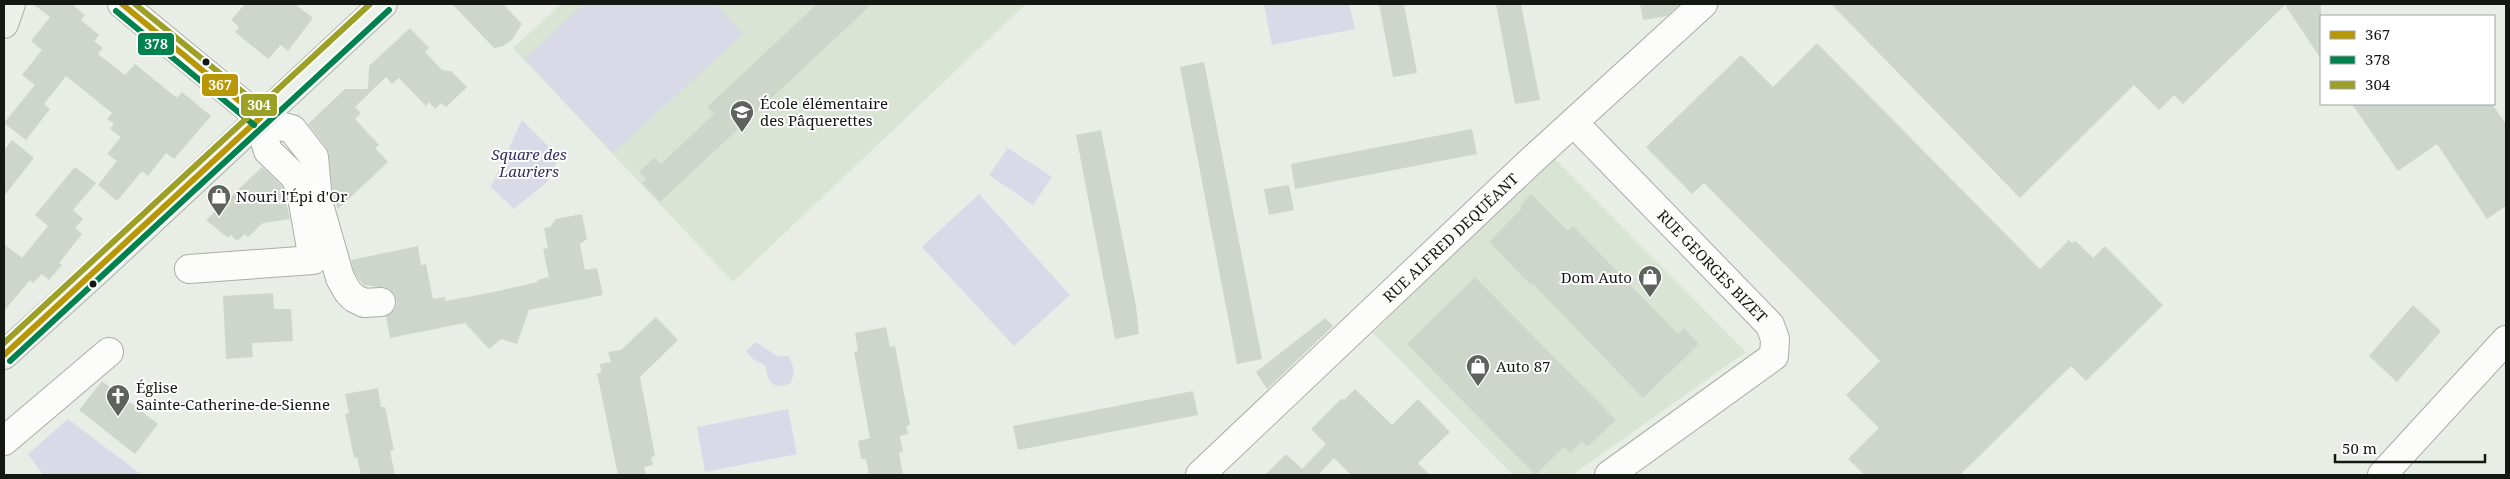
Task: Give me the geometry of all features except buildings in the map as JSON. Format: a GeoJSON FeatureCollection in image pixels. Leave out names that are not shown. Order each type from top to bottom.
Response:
{"type":"FeatureCollection","features":[{"type":"Feature","properties":{"kind":"main road"},"geometry":{"type":"LineString","coordinates":[[4,24],[12,4]]}},
{"type":"Feature","properties":{"kind":"main road"},"geometry":{"type":"LineString","coordinates":[[4,354],[383,4]]}},
{"type":"Feature","properties":{"kind":"street"},"geometry":{"type":"LineString","coordinates":[[122,4],[259,120],[292,129],[314,157],[318,201],[340,278],[354,298],[364,303],[381,302]]}},
{"type":"Feature","properties":{"kind":"street","name":"RUE ALFRED DEQUÉANT"},"geometry":{"type":"LineString","coordinates":[[1200,475],[1531,161],[1703,4]]}},
{"type":"Feature","properties":{"kind":"street"},"geometry":{"type":"LineString","coordinates":[[189,269],[313,260],[301,191],[295,177],[268,151],[259,120]]}},
{"type":"Feature","properties":{"kind":"street","name":"RUE GEORGES BIZET"},"geometry":{"type":"LineString","coordinates":[[1574,123],[1770,325],[1775,339],[1774,356],[1609,475]]}},
{"type":"Feature","properties":{"kind":"street"},"geometry":{"type":"LineString","coordinates":[[2382,475],[2506,340]]}},
{"type":"Feature","properties":{"kind":"street"},"geometry":{"type":"LineString","coordinates":[[4,441],[109,352]]}},
{"type":"Feature","properties":{"kind":"shaded area","name":"École élémentaire des Pâquerettes"},"geometry":{"type":"Polygon","coordinates":[[[561,4],[1026,4],[733,282],[513,48],[561,4]]]}},
{"type":"Feature","properties":{"kind":"shaded area"},"geometry":{"type":"Polygon","coordinates":[[[1555,159],[1746,352],[1572,475],[1513,475],[1373,333],[1425,281],[1555,159]]]}},
{"type":"Feature","properties":{"kind":"green space"},"geometry":{"type":"Polygon","coordinates":[[[584,4],[716,4],[743,34],[613,153],[525,59],[584,4]]]}},
{"type":"Feature","properties":{"kind":"green space"},"geometry":{"type":"Polygon","coordinates":[[[1264,4],[1349,4],[1355,29],[1272,45],[1264,4]]]}},
{"type":"Feature","properties":{"kind":"green space","name":"Square des Lauriers"},"geometry":{"type":"Polygon","coordinates":[[[522,120],[559,157],[547,182],[514,209],[491,187],[522,120]]]}},
{"type":"Feature","properties":{"kind":"green space"},"geometry":{"type":"Polygon","coordinates":[[[1008,148],[1052,177],[1033,205],[989,175],[1008,148]]]}},
{"type":"Feature","properties":{"kind":"green space"},"geometry":{"type":"Polygon","coordinates":[[[979,194],[1070,295],[1014,346],[922,247],[979,194]]]}},
{"type":"Feature","properties":{"kind":"green space"},"geometry":{"type":"Polygon","coordinates":[[[756,342],[777,356],[788,356],[792,362],[793,369],[791,383],[780,386],[770,381],[766,366],[753,359],[746,351],[756,342]]]}},
{"type":"Feature","properties":{"kind":"green space"},"geometry":{"type":"Polygon","coordinates":[[[788,409],[797,454],[705,472],[697,427],[788,409]]]}},
{"type":"Feature","properties":{"kind":"green space"},"geometry":{"type":"Polygon","coordinates":[[[68,419],[142,475],[43,475],[28,454],[68,419]]]}},
{"type":"Feature","properties":{"kind":"transit line","name":"367"},"geometry":{"type":"LineString","coordinates":[[122,4],[260,118]]}},
{"type":"Feature","properties":{"kind":"transit line","name":"304"},"geometry":{"type":"LineString","coordinates":[[135,4],[266,111]]}},
{"type":"Feature","properties":{"kind":"transit line","name":"304"},"geometry":{"type":"LineString","coordinates":[[4,343],[370,4]]}},
{"type":"Feature","properties":{"kind":"transit line","name":"378"},"geometry":{"type":"LineString","coordinates":[[10,361],[389,10]]}},
{"type":"Feature","properties":{"kind":"transit line","name":"378"},"geometry":{"type":"LineString","coordinates":[[116,11],[254,125]]}},
{"type":"Feature","properties":{"kind":"transit line","name":"367"},"geometry":{"type":"LineString","coordinates":[[4,355],[260,118]]}},
{"type":"Feature","properties":{"kind":"place","name":"École élémentaire des Pâquerettes"},"geometry":{"type":"Point","coordinates":[742,133]}},
{"type":"Feature","properties":{"kind":"place","name":"Nouri l'Épi d'Or"},"geometry":{"type":"Point","coordinates":[219,217]}},
{"type":"Feature","properties":{"kind":"place","name":"Dom Auto"},"geometry":{"type":"Point","coordinates":[1650,298]}},
{"type":"Feature","properties":{"kind":"place","name":"Auto 87"},"geometry":{"type":"Point","coordinates":[1478,387]}},
{"type":"Feature","properties":{"kind":"place","name":"Église Sainte-Catherine-de-Sienne"},"geometry":{"type":"Point","coordinates":[118,417]}}]}
